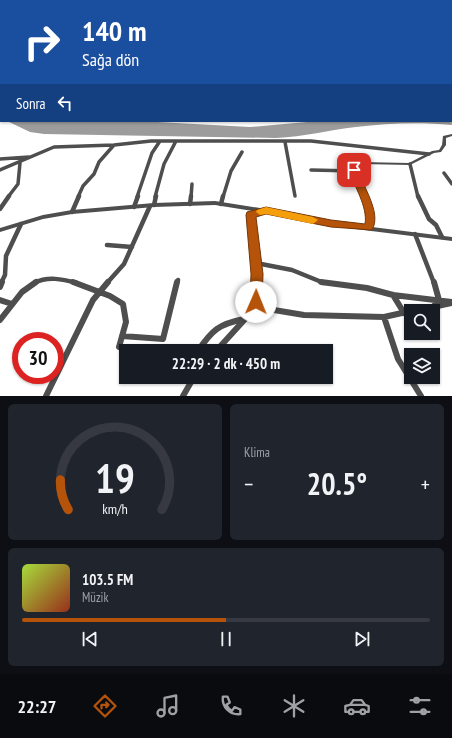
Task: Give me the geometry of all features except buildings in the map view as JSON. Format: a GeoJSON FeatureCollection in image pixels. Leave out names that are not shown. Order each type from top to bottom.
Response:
{"type":"FeatureCollection","features":[{"type":"Feature","properties":{"kind":"street"},"geometry":{"type":"LineString","coordinates":[[368,228],[371,222],[369,208],[358,184],[354,171],[355,165],[361,163],[410,164],[429,154],[440,151],[444,145],[444,137],[452,135]]}},
{"type":"Feature","properties":{"kind":"street"},"geometry":{"type":"LineString","coordinates":[[0,170],[20,163],[29,157],[54,147],[114,145],[160,141],[311,141],[429,154]]}},
{"type":"Feature","properties":{"kind":"street"},"geometry":{"type":"LineString","coordinates":[[134,207],[152,153],[160,141]]}},
{"type":"Feature","properties":{"kind":"street"},"geometry":{"type":"LineString","coordinates":[[46,396],[93,300],[124,264],[152,206],[168,152],[176,141]]}},
{"type":"Feature","properties":{"kind":"street"},"geometry":{"type":"LineString","coordinates":[[285,142],[291,168],[294,196]]}},
{"type":"Feature","properties":{"kind":"street"},"geometry":{"type":"LineString","coordinates":[[72,212],[83,186],[94,174],[99,162],[114,145]]}},
{"type":"Feature","properties":{"kind":"street"},"geometry":{"type":"LineString","coordinates":[[221,204],[231,171],[242,152]]}},
{"type":"Feature","properties":{"kind":"street"},"geometry":{"type":"LineString","coordinates":[[0,159],[29,157]]}},
{"type":"Feature","properties":{"kind":"street"},"geometry":{"type":"LineString","coordinates":[[0,209],[18,184],[20,163]]}},
{"type":"Feature","properties":{"kind":"street"},"geometry":{"type":"LineString","coordinates":[[410,164],[418,197],[429,219],[436,225],[442,237]]}},
{"type":"Feature","properties":{"kind":"street"},"geometry":{"type":"LineString","coordinates":[[311,170],[354,171]]}},
{"type":"Feature","properties":{"kind":"street"},"geometry":{"type":"LineString","coordinates":[[444,173],[452,184]]}},
{"type":"Feature","properties":{"kind":"street"},"geometry":{"type":"LineString","coordinates":[[190,204],[192,184]]}},
{"type":"Feature","properties":{"kind":"street"},"geometry":{"type":"LineString","coordinates":[[0,230],[43,217],[72,212],[152,206],[221,204],[266,210],[325,223],[452,239]]}},
{"type":"Feature","properties":{"kind":"street"},"geometry":{"type":"LineString","coordinates":[[222,344],[256,307],[256,263],[251,215],[266,210]]}},
{"type":"Feature","properties":{"kind":"street"},"geometry":{"type":"LineString","coordinates":[[0,287],[5,275],[2,270],[9,246],[21,224]]}},
{"type":"Feature","properties":{"kind":"street"},"geometry":{"type":"LineString","coordinates":[[415,234],[432,275],[439,300]]}},
{"type":"Feature","properties":{"kind":"street"},"geometry":{"type":"LineString","coordinates":[[107,245],[132,247]]}},
{"type":"Feature","properties":{"kind":"street"},"geometry":{"type":"LineString","coordinates":[[256,263],[292,270],[325,284],[367,288],[393,295],[439,300],[451,304]]}},
{"type":"Feature","properties":{"kind":"street"},"geometry":{"type":"LineString","coordinates":[[0,320],[24,290],[45,278],[67,281],[113,296],[123,304],[126,322],[120,344]]}},
{"type":"Feature","properties":{"kind":"street"},"geometry":{"type":"LineString","coordinates":[[122,336],[163,339],[178,280]]}},
{"type":"Feature","properties":{"kind":"street"},"geometry":{"type":"LineString","coordinates":[[256,307],[308,316],[349,318],[384,317],[404,312],[393,295]]}},
{"type":"Feature","properties":{"kind":"street"},"geometry":{"type":"LineString","coordinates":[[0,300],[12,304]]}},
{"type":"Feature","properties":{"kind":"street"},"geometry":{"type":"LineString","coordinates":[[436,304],[439,300]]}},
{"type":"Feature","properties":{"kind":"street"},"geometry":{"type":"LineString","coordinates":[[440,305],[451,304]]}},
{"type":"Feature","properties":{"kind":"street"},"geometry":{"type":"LineString","coordinates":[[384,317],[387,332],[399,363],[421,396]]}},
{"type":"Feature","properties":{"kind":"street"},"geometry":{"type":"LineString","coordinates":[[203,344],[210,333],[225,322],[245,319]]}},
{"type":"Feature","properties":{"kind":"street"},"geometry":{"type":"LineString","coordinates":[[183,396],[190,384]]}},
{"type":"Feature","properties":{"kind":"shaded area"},"geometry":{"type":"Polygon","coordinates":[[[9,122],[158,122],[250,127],[307,122],[452,122],[452,125],[404,123],[346,128],[276,138],[44,134],[30,132],[9,122]]]}},
{"type":"Feature","properties":{"kind":"slow traffic"},"geometry":{"type":"LineString","coordinates":[[260,212],[266,210],[313,220]]}},
{"type":"Feature","properties":{"kind":"route"},"geometry":{"type":"LineString","coordinates":[[256,302],[257,274],[255,242],[251,215],[266,210],[331,224],[368,228],[371,222],[371,215],[358,184],[354,170]]}}]}
